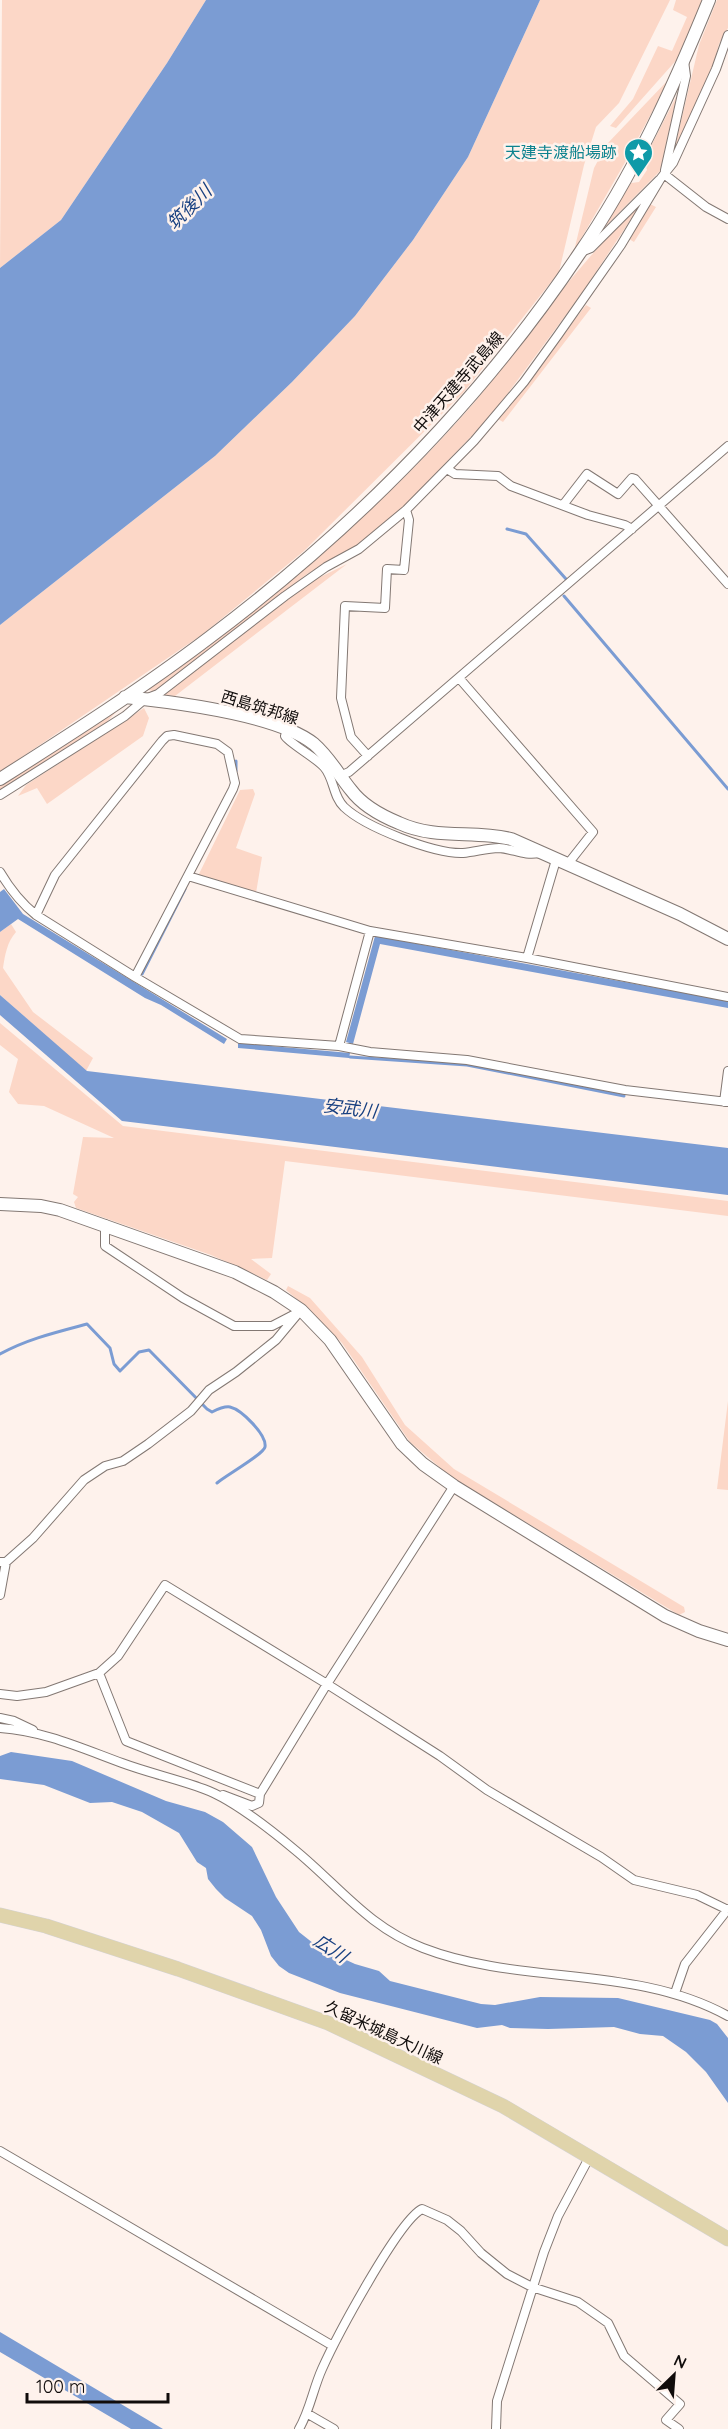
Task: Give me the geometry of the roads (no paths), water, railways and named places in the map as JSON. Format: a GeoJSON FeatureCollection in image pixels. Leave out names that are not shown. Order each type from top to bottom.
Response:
{"type":"FeatureCollection","features":[{"type":"Feature","properties":{"kind":"main road","name":"中津天建寺武島線"},"geometry":{"type":"LineString","coordinates":[[125,697],[209,638],[272,588],[390,481],[467,401],[521,335],[581,252],[634,162],[684,61],[709,0]]}},
{"type":"Feature","properties":{"kind":"main road","name":"西島筑邦線"},"geometry":{"type":"LineString","coordinates":[[125,697],[220,710],[287,730],[312,742],[328,758],[361,801],[399,823],[435,834],[491,834],[511,840],[726,934]]}},
{"type":"Feature","properties":{"kind":"main road"},"geometry":{"type":"LineString","coordinates":[[0,779],[125,697]]}},
{"type":"Feature","properties":{"kind":"main road"},"geometry":{"type":"LineString","coordinates":[[0,1204],[41,1206],[105,1224],[235,1272],[274,1292],[301,1310],[330,1340],[402,1444],[423,1464],[454,1486],[665,1616],[699,1631],[728,1640]]}},
{"type":"Feature","properties":{"kind":"main road","name":"久留米城島大川線"},"geometry":{"type":"LineString","coordinates":[[0,1915],[46,1926],[178,1969],[328,2023],[503,2106],[728,2239]]}},
{"type":"Feature","properties":{"kind":"street"},"geometry":{"type":"LineString","coordinates":[[0,795],[125,716],[145,699],[158,694],[326,567],[359,549],[406,510],[447,469],[524,382],[621,245],[673,163],[716,69],[728,35]]}},
{"type":"Feature","properties":{"kind":"street"},"geometry":{"type":"LineString","coordinates":[[581,252],[591,248],[649,187],[663,176],[686,76],[684,61]]}},
{"type":"Feature","properties":{"kind":"street"},"geometry":{"type":"LineString","coordinates":[[663,176],[706,207],[728,219]]}},
{"type":"Feature","properties":{"kind":"street"},"geometry":{"type":"LineString","coordinates":[[342,775],[368,756],[728,446]]}},
{"type":"Feature","properties":{"kind":"street"},"geometry":{"type":"LineString","coordinates":[[447,469],[455,474],[498,476],[511,486],[632,529]]}},
{"type":"Feature","properties":{"kind":"street"},"geometry":{"type":"LineString","coordinates":[[563,505],[587,474],[618,494],[632,478],[635,478],[728,584]]}},
{"type":"Feature","properties":{"kind":"street"},"geometry":{"type":"LineString","coordinates":[[368,756],[351,737],[341,698],[345,606],[385,608],[387,568],[404,570],[409,519],[406,510]]}},
{"type":"Feature","properties":{"kind":"street"},"geometry":{"type":"LineString","coordinates":[[459,678],[593,832],[561,862],[527,958]]}},
{"type":"Feature","properties":{"kind":"street"},"geometry":{"type":"LineString","coordinates":[[287,730],[285,736],[287,740],[304,749],[326,769],[333,789],[343,806],[398,837],[437,850],[461,853],[496,848],[512,849],[527,855],[539,853]]}},
{"type":"Feature","properties":{"kind":"street"},"geometry":{"type":"LineString","coordinates":[[36,915],[55,875],[167,736],[174,735],[224,747],[228,752],[235,783],[135,977]]}},
{"type":"Feature","properties":{"kind":"street"},"geometry":{"type":"LineString","coordinates":[[0,872],[8,886],[36,915],[234,1037],[467,1060],[625,1090],[726,1102],[728,1071]]}},
{"type":"Feature","properties":{"kind":"street"},"geometry":{"type":"LineString","coordinates":[[188,876],[370,931],[527,958],[728,997]]}},
{"type":"Feature","properties":{"kind":"street"},"geometry":{"type":"LineString","coordinates":[[339,1046],[370,931]]}},
{"type":"Feature","properties":{"kind":"street"},"geometry":{"type":"LineString","coordinates":[[105,1224],[105,1245],[183,1299],[234,1326],[272,1326],[301,1310]]}},
{"type":"Feature","properties":{"kind":"street"},"geometry":{"type":"LineString","coordinates":[[0,1595],[3,1562],[33,1538],[84,1480],[105,1466],[123,1461],[191,1411],[209,1390],[276,1340],[301,1310]]}},
{"type":"Feature","properties":{"kind":"street"},"geometry":{"type":"LineString","coordinates":[[0,1728],[37,1733],[68,1742],[124,1764],[216,1794],[226,1795],[252,1806],[259,1803],[260,1794],[327,1684],[454,1486]]}},
{"type":"Feature","properties":{"kind":"street"},"geometry":{"type":"LineString","coordinates":[[0,1694],[17,1696],[46,1692],[99,1673],[118,1656],[165,1585],[440,1755],[487,1790],[601,1857],[634,1880],[697,1894],[727,1909],[685,1964],[675,1993]]}},
{"type":"Feature","properties":{"kind":"street"},"geometry":{"type":"LineString","coordinates":[[99,1673],[126,1741],[260,1794]]}},
{"type":"Feature","properties":{"kind":"street"},"geometry":{"type":"LineString","coordinates":[[0,1718],[29,1727],[37,1733]]}},
{"type":"Feature","properties":{"kind":"street"},"geometry":{"type":"LineString","coordinates":[[216,1794],[296,1850],[362,1913],[400,1939],[426,1950],[482,1963],[640,1984],[694,1998],[728,2016]]}},
{"type":"Feature","properties":{"kind":"street"},"geometry":{"type":"LineString","coordinates":[[0,2151],[333,2346]]}},
{"type":"Feature","properties":{"kind":"street"},"geometry":{"type":"LineString","coordinates":[[495,2429],[497,2401],[532,2287],[558,2216],[590,2156]]}},
{"type":"Feature","properties":{"kind":"street"},"geometry":{"type":"LineString","coordinates":[[299,2429],[308,2414],[310,2398],[333,2346],[355,2303],[395,2241],[416,2212],[422,2209],[447,2220],[498,2267],[532,2287],[578,2302],[608,2323],[624,2356],[680,2404],[666,2420],[679,2429]]}},
{"type":"Feature","properties":{"kind":"street"},"geometry":{"type":"LineString","coordinates":[[308,2414],[334,2429]]}},
{"type":"Feature","properties":{"kind":"water","name":"筑後川"},"geometry":{"type":"Polygon","coordinates":[[[206,0],[540,0],[468,157],[413,240],[355,316],[292,382],[215,456],[0,625],[0,268],[61,220],[167,63],[206,0]]]}},
{"type":"Feature","properties":{"kind":"water"},"geometry":{"type":"Polygon","coordinates":[[[4,889],[23,914],[227,1039],[224,1044],[18,919],[0,932],[0,892],[4,889]]]}},
{"type":"Feature","properties":{"kind":"water"},"geometry":{"type":"Polygon","coordinates":[[[375,936],[728,1001],[728,1008],[380,944],[353,1044],[346,1042],[375,936]]]}},
{"type":"Feature","properties":{"kind":"water","name":"安武川"},"geometry":{"type":"Polygon","coordinates":[[[0,995],[87,1071],[728,1148],[728,1195],[122,1121],[0,1015],[0,995]]]}},
{"type":"Feature","properties":{"kind":"water"},"geometry":{"type":"Polygon","coordinates":[[[238,1043],[350,1053],[349,1058],[238,1048],[238,1043]]]}},
{"type":"Feature","properties":{"kind":"water"},"geometry":{"type":"Polygon","coordinates":[[[11,1752],[72,1761],[166,1801],[205,1812],[223,1822],[252,1847],[276,1897],[299,1932],[318,1947],[355,1964],[379,1971],[390,1981],[481,2004],[495,2005],[540,1997],[618,1998],[710,2020],[717,2024],[728,2038],[728,2103],[706,2072],[686,2052],[663,2036],[640,2034],[614,2027],[548,2029],[510,2028],[502,2025],[477,2028],[340,1993],[289,1973],[271,1956],[261,1930],[252,1916],[225,1898],[216,1889],[208,1879],[206,1868],[197,1862],[179,1833],[142,1812],[112,1802],[90,1803],[44,1785],[0,1779],[0,1756],[11,1752]]]}},
{"type":"Feature","properties":{"kind":"water"},"geometry":{"type":"Polygon","coordinates":[[[0,2332],[163,2429],[131,2429],[0,2352],[0,2332]]]}},
{"type":"Feature","properties":{"kind":"waterway"},"geometry":{"type":"LineString","coordinates":[[507,529],[526,534],[566,579]]}},
{"type":"Feature","properties":{"kind":"waterway"},"geometry":{"type":"LineString","coordinates":[[564,596],[728,789]]}},
{"type":"Feature","properties":{"kind":"waterway"},"geometry":{"type":"LineString","coordinates":[[236,761],[236,771]]}},
{"type":"Feature","properties":{"kind":"waterway"},"geometry":{"type":"LineString","coordinates":[[142,974],[185,889]]}},
{"type":"Feature","properties":{"kind":"waterway"},"geometry":{"type":"LineString","coordinates":[[350,1057],[467,1065],[624,1096]]}},
{"type":"Feature","properties":{"kind":"waterway"},"geometry":{"type":"LineString","coordinates":[[0,1354],[31,1340],[87,1324],[110,1348],[114,1364],[120,1371],[139,1352],[149,1350],[207,1409],[212,1412],[226,1407],[235,1409],[253,1424],[262,1436],[265,1442],[263,1450],[217,1483]]}},
{"type":"Feature","properties":{"kind":"place","name":"天建寺渡船場跡"},"geometry":{"type":"Point","coordinates":[638,178]}},
{"type":"Feature","properties":{"kind":"water label","name":"広川"},"geometry":{"type":"Point","coordinates":[331,1948]}}]}
